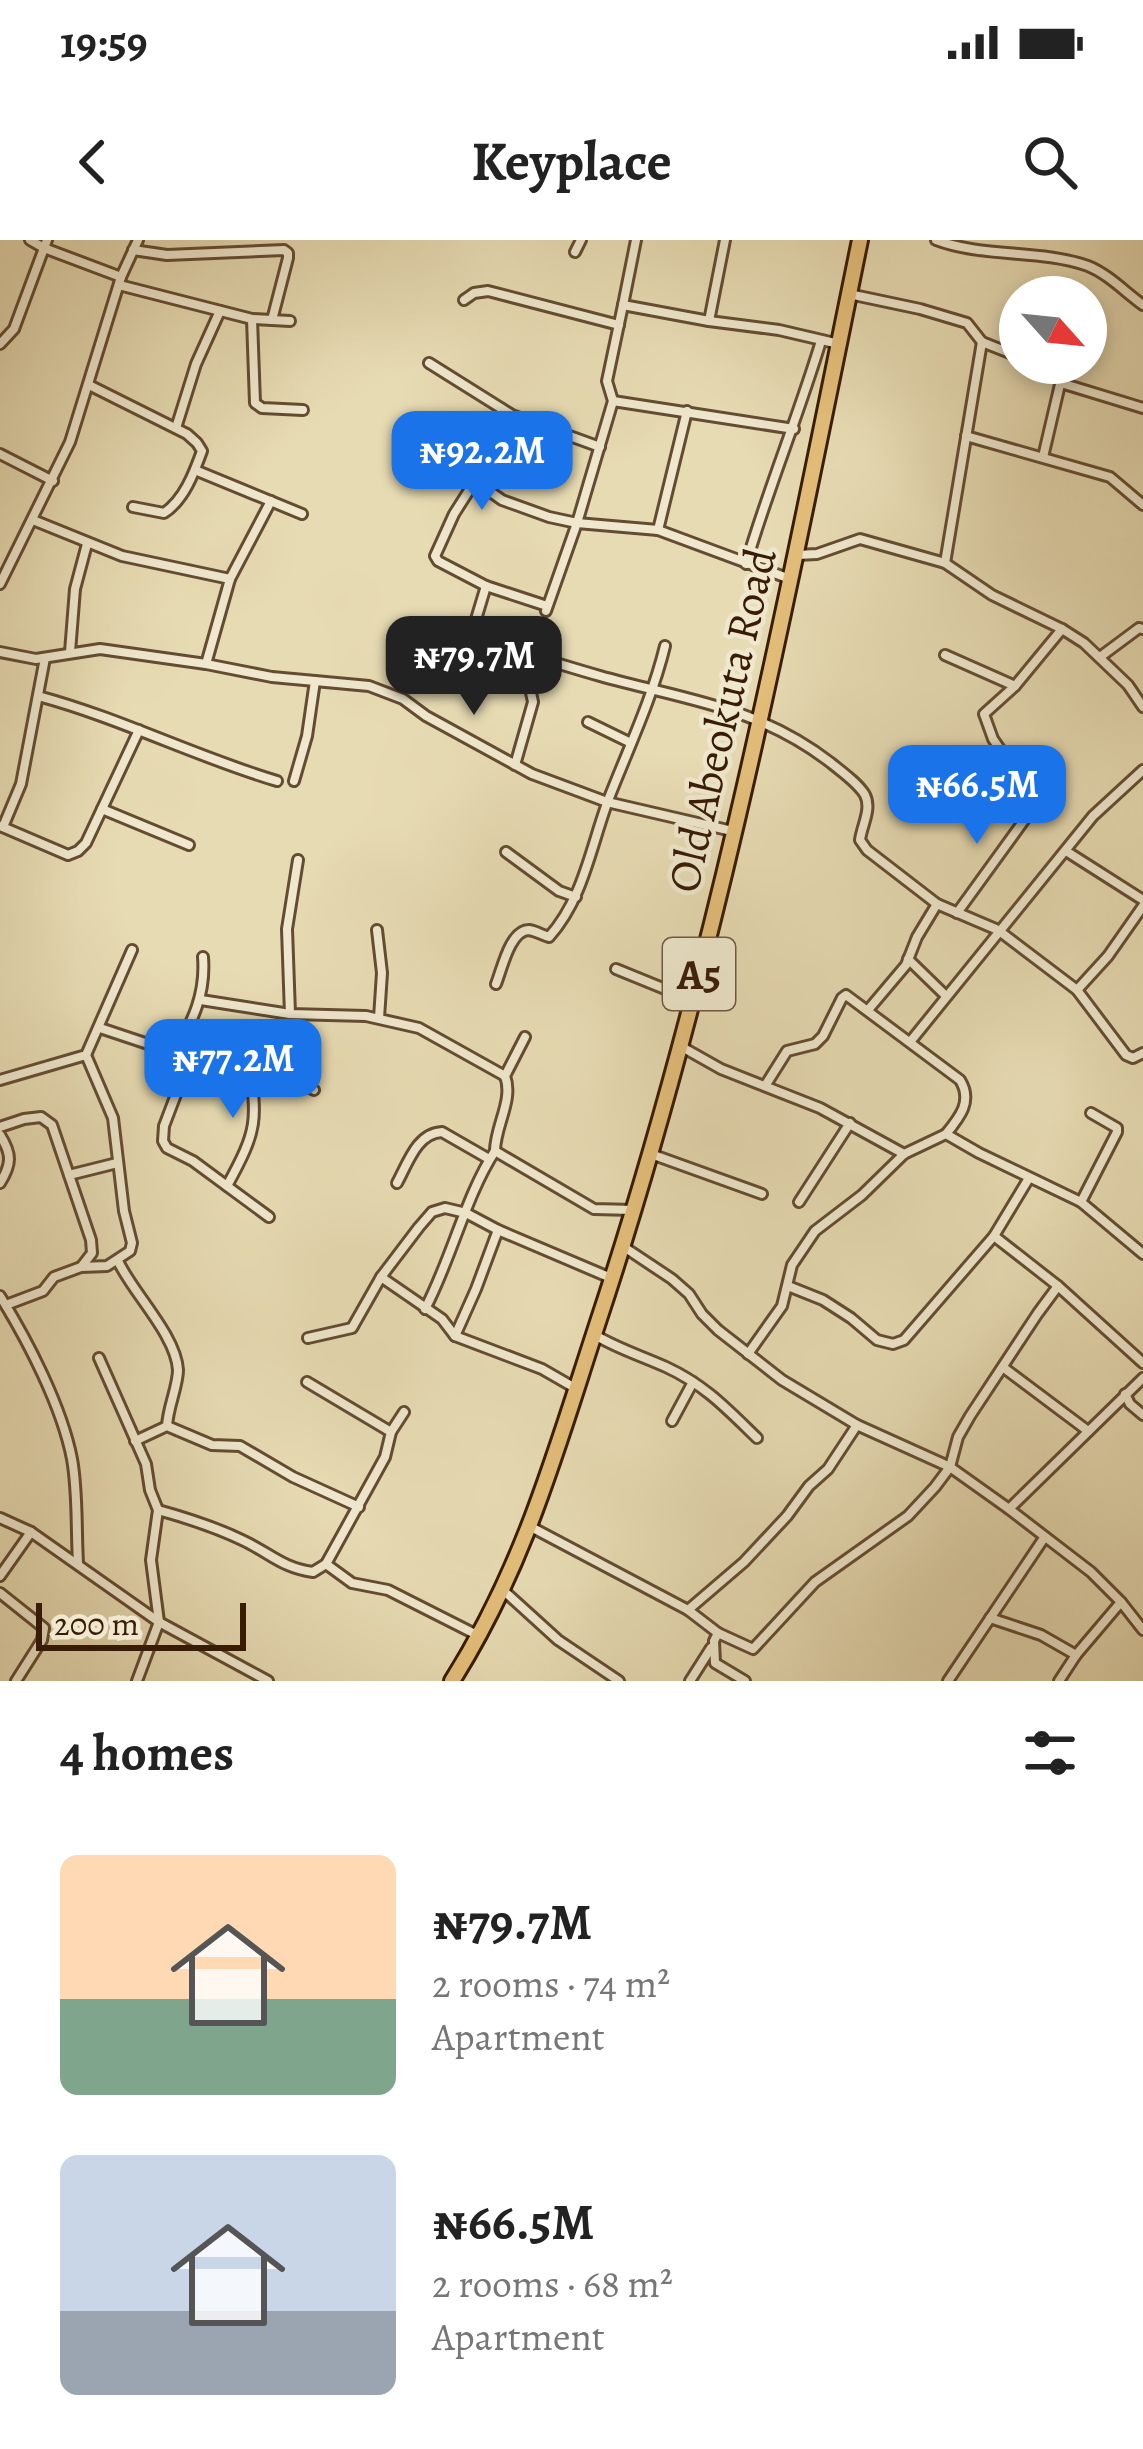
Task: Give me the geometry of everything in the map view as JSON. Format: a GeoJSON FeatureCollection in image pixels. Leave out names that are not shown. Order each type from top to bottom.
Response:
{"type":"FeatureCollection","features":[{"type":"Feature","properties":{"kind":"highway","name":"Old Abeokuta Road"},"geometry":{"type":"LineString","coordinates":[[452,1681],[480,1637],[531,1527],[624,1247],[682,1047],[797,555],[860,240]]}},
{"type":"Feature","properties":{"kind":"street"},"geometry":{"type":"LineString","coordinates":[[30,240],[120,281],[252,319],[290,321]]}},
{"type":"Feature","properties":{"kind":"street"},"geometry":{"type":"LineString","coordinates":[[0,584],[70,442],[120,281],[138,240]]}},
{"type":"Feature","properties":{"kind":"street"},"geometry":{"type":"LineString","coordinates":[[574,252],[580,240]]}},
{"type":"Feature","properties":{"kind":"street"},"geometry":{"type":"LineString","coordinates":[[475,481],[435,556],[486,586],[547,608],[613,401],[607,381],[636,240]]}},
{"type":"Feature","properties":{"kind":"street"},"geometry":{"type":"LineString","coordinates":[[709,321],[724,240]]}},
{"type":"Feature","properties":{"kind":"street"},"geometry":{"type":"LineString","coordinates":[[936,240],[956,248],[1089,267],[1143,305]]}},
{"type":"Feature","properties":{"kind":"street"},"geometry":{"type":"LineString","coordinates":[[0,344],[14,329],[45,244]]}},
{"type":"Feature","properties":{"kind":"street"},"geometry":{"type":"LineString","coordinates":[[134,250],[167,255],[284,250],[288,258],[272,320]]}},
{"type":"Feature","properties":{"kind":"street"},"geometry":{"type":"LineString","coordinates":[[464,300],[488,292],[620,325]]}},
{"type":"Feature","properties":{"kind":"street"},"geometry":{"type":"LineString","coordinates":[[849,294],[967,323],[982,342],[999,349]]}},
{"type":"Feature","properties":{"kind":"street"},"geometry":{"type":"LineString","coordinates":[[622,305],[838,344]]}},
{"type":"Feature","properties":{"kind":"street"},"geometry":{"type":"LineString","coordinates":[[176,428],[196,364],[220,310]]}},
{"type":"Feature","properties":{"kind":"street"},"geometry":{"type":"LineString","coordinates":[[252,319],[255,403],[262,408],[303,410]]}},
{"type":"Feature","properties":{"kind":"street"},"geometry":{"type":"LineString","coordinates":[[746,564],[821,341]]}},
{"type":"Feature","properties":{"kind":"street"},"geometry":{"type":"LineString","coordinates":[[945,563],[982,342]]}},
{"type":"Feature","properties":{"kind":"street"},"geometry":{"type":"LineString","coordinates":[[429,363],[512,415],[600,447]]}},
{"type":"Feature","properties":{"kind":"street"},"geometry":{"type":"LineString","coordinates":[[1043,458],[1061,384]]}},
{"type":"Feature","properties":{"kind":"street"},"geometry":{"type":"LineString","coordinates":[[1064,384],[1143,408]]}},
{"type":"Feature","properties":{"kind":"street"},"geometry":{"type":"LineString","coordinates":[[89,385],[176,428],[202,451],[172,508],[164,513],[133,507]]}},
{"type":"Feature","properties":{"kind":"street"},"geometry":{"type":"LineString","coordinates":[[613,401],[794,429]]}},
{"type":"Feature","properties":{"kind":"street"},"geometry":{"type":"LineString","coordinates":[[658,530],[687,411]]}},
{"type":"Feature","properties":{"kind":"street"},"geometry":{"type":"LineString","coordinates":[[966,436],[1110,477],[1143,505]]}},
{"type":"Feature","properties":{"kind":"street"},"geometry":{"type":"LineString","coordinates":[[418,437],[460,464],[502,500],[577,523],[658,530],[791,580]]}},
{"type":"Feature","properties":{"kind":"street"},"geometry":{"type":"LineString","coordinates":[[0,454],[53,482]]}},
{"type":"Feature","properties":{"kind":"street"},"geometry":{"type":"LineString","coordinates":[[195,470],[302,514]]}},
{"type":"Feature","properties":{"kind":"street"},"geometry":{"type":"LineString","coordinates":[[206,664],[230,578],[271,501]]}},
{"type":"Feature","properties":{"kind":"street"},"geometry":{"type":"LineString","coordinates":[[33,520],[122,556],[230,578]]}},
{"type":"Feature","properties":{"kind":"street"},"geometry":{"type":"LineString","coordinates":[[797,555],[817,554],[860,539],[945,563],[992,595],[1062,629],[1100,657],[1143,707]]}},
{"type":"Feature","properties":{"kind":"street"},"geometry":{"type":"LineString","coordinates":[[70,652],[75,589],[87,544]]}},
{"type":"Feature","properties":{"kind":"street"},"geometry":{"type":"LineString","coordinates":[[471,636],[486,586]]}},
{"type":"Feature","properties":{"kind":"street"},"geometry":{"type":"LineString","coordinates":[[993,769],[1004,755],[983,716],[1062,629]]}},
{"type":"Feature","properties":{"kind":"street"},"geometry":{"type":"LineString","coordinates":[[1100,657],[1143,629]]}},
{"type":"Feature","properties":{"kind":"street"},"geometry":{"type":"LineString","coordinates":[[450,630],[631,685],[721,705],[759,719],[813,749],[865,796],[868,810],[860,839],[867,850],[937,904],[998,930],[1077,990],[1126,1055],[1133,1058],[1143,1053]]}},
{"type":"Feature","properties":{"kind":"street"},"geometry":{"type":"LineString","coordinates":[[496,984],[515,937],[530,930],[549,937],[576,897],[608,802],[655,688],[665,646]]}},
{"type":"Feature","properties":{"kind":"street"},"geometry":{"type":"LineString","coordinates":[[0,652],[45,658],[70,652],[120,651],[272,677],[386,690],[532,774],[608,802],[732,831]]}},
{"type":"Feature","properties":{"kind":"street"},"geometry":{"type":"LineString","coordinates":[[945,655],[1015,686]]}},
{"type":"Feature","properties":{"kind":"street"},"geometry":{"type":"LineString","coordinates":[[45,658],[21,784],[2,827],[73,855],[86,842],[139,730]]}},
{"type":"Feature","properties":{"kind":"street"},"geometry":{"type":"LineString","coordinates":[[449,658],[530,688],[533,702],[515,765]]}},
{"type":"Feature","properties":{"kind":"street"},"geometry":{"type":"LineString","coordinates":[[294,781],[315,681]]}},
{"type":"Feature","properties":{"kind":"street"},"geometry":{"type":"LineString","coordinates":[[38,696],[277,782]]}},
{"type":"Feature","properties":{"kind":"street"},"geometry":{"type":"LineString","coordinates":[[588,722],[631,743]]}},
{"type":"Feature","properties":{"kind":"street"},"geometry":{"type":"LineString","coordinates":[[910,1042],[1093,815],[1143,770]]}},
{"type":"Feature","properties":{"kind":"street"},"geometry":{"type":"LineString","coordinates":[[957,913],[1033,808]]}},
{"type":"Feature","properties":{"kind":"street"},"geometry":{"type":"LineString","coordinates":[[102,809],[189,845]]}},
{"type":"Feature","properties":{"kind":"street"},"geometry":{"type":"LineString","coordinates":[[1066,851],[1143,903],[1108,956],[1077,990]]}},
{"type":"Feature","properties":{"kind":"street"},"geometry":{"type":"LineString","coordinates":[[506,852],[559,891],[576,897]]}},
{"type":"Feature","properties":{"kind":"street"},"geometry":{"type":"LineString","coordinates":[[290,1015],[287,928],[298,860]]}},
{"type":"Feature","properties":{"kind":"street"},"geometry":{"type":"LineString","coordinates":[[868,1010],[898,976],[937,904]]}},
{"type":"Feature","properties":{"kind":"street"},"geometry":{"type":"LineString","coordinates":[[377,930],[380,1018]]}},
{"type":"Feature","properties":{"kind":"street"},"geometry":{"type":"LineString","coordinates":[[0,1080],[86,1054],[132,950]]}},
{"type":"Feature","properties":{"kind":"street"},"geometry":{"type":"LineString","coordinates":[[180,1053],[201,1000],[203,957]]}},
{"type":"Feature","properties":{"kind":"street"},"geometry":{"type":"LineString","coordinates":[[908,959],[946,996]]}},
{"type":"Feature","properties":{"kind":"street"},"geometry":{"type":"LineString","coordinates":[[616,969],[693,1000]]}},
{"type":"Feature","properties":{"kind":"street"},"geometry":{"type":"LineString","coordinates":[[748,1354],[782,1306],[792,1265],[815,1231],[904,1154],[946,1134],[964,1112],[960,1081],[846,995],[823,1036],[815,1044],[787,1051],[766,1086]]}},
{"type":"Feature","properties":{"kind":"street"},"geometry":{"type":"LineString","coordinates":[[201,1000],[290,1015],[380,1018],[419,1028],[505,1076],[509,1087],[492,1155],[425,1309]]}},
{"type":"Feature","properties":{"kind":"street"},"geometry":{"type":"LineString","coordinates":[[100,1028],[180,1053],[211,1049],[248,1058],[314,1090]]}},
{"type":"Feature","properties":{"kind":"street"},"geometry":{"type":"LineString","coordinates":[[505,1076],[525,1037]]}},
{"type":"Feature","properties":{"kind":"street"},"geometry":{"type":"LineString","coordinates":[[682,1047],[721,1069],[850,1123],[904,1154]]}},
{"type":"Feature","properties":{"kind":"street"},"geometry":{"type":"LineString","coordinates":[[180,1053],[188,1063],[164,1126],[163,1141],[269,1217]]}},
{"type":"Feature","properties":{"kind":"street"},"geometry":{"type":"LineString","coordinates":[[78,1564],[73,1463],[62,1418],[3,1300],[37,1294],[54,1277],[81,1267],[107,1266],[130,1251],[113,1118],[86,1054]]}},
{"type":"Feature","properties":{"kind":"street"},"geometry":{"type":"LineString","coordinates":[[227,1186],[255,1127],[248,1058]]}},
{"type":"Feature","properties":{"kind":"street"},"geometry":{"type":"LineString","coordinates":[[1081,1202],[1117,1132],[1091,1113]]}},
{"type":"Feature","properties":{"kind":"street"},"geometry":{"type":"LineString","coordinates":[[0,1183],[11,1157],[0,1131],[24,1119],[41,1118],[52,1125],[91,1240],[92,1253],[81,1267]]}},
{"type":"Feature","properties":{"kind":"street"},"geometry":{"type":"LineString","coordinates":[[800,1202],[850,1123]]}},
{"type":"Feature","properties":{"kind":"street"},"geometry":{"type":"LineString","coordinates":[[397,1183],[422,1138],[442,1132],[594,1209],[634,1210]]}},
{"type":"Feature","properties":{"kind":"street"},"geometry":{"type":"LineString","coordinates":[[946,1134],[1081,1202],[1143,1254]]}},
{"type":"Feature","properties":{"kind":"street"},"geometry":{"type":"LineString","coordinates":[[650,1154],[762,1194]]}},
{"type":"Feature","properties":{"kind":"street"},"geometry":{"type":"LineString","coordinates":[[69,1175],[117,1163]]}},
{"type":"Feature","properties":{"kind":"street"},"geometry":{"type":"LineString","coordinates":[[788,1286],[823,1300],[877,1340],[892,1344],[904,1340],[994,1236],[1029,1178]]}},
{"type":"Feature","properties":{"kind":"street"},"geometry":{"type":"LineString","coordinates":[[308,1338],[352,1328],[381,1277],[432,1212],[445,1208],[613,1279]]}},
{"type":"Feature","properties":{"kind":"street"},"geometry":{"type":"LineString","coordinates":[[454,1336],[498,1230]]}},
{"type":"Feature","properties":{"kind":"street"},"geometry":{"type":"LineString","coordinates":[[994,1236],[1143,1363]]}},
{"type":"Feature","properties":{"kind":"street"},"geometry":{"type":"LineString","coordinates":[[624,1247],[689,1294],[702,1314],[782,1380],[857,1425],[950,1467],[1009,1509],[1091,1572],[1143,1630]]}},
{"type":"Feature","properties":{"kind":"street"},"geometry":{"type":"LineString","coordinates":[[118,1261],[158,1322],[178,1371],[167,1426]]}},
{"type":"Feature","properties":{"kind":"street"},"geometry":{"type":"LineString","coordinates":[[381,1277],[442,1319],[454,1336],[542,1369],[576,1389]]}},
{"type":"Feature","properties":{"kind":"street"},"geometry":{"type":"LineString","coordinates":[[531,1527],[688,1610],[716,1637],[753,1649],[815,1582],[908,1516],[935,1487],[950,1467],[958,1437],[1058,1286]]}},
{"type":"Feature","properties":{"kind":"street"},"geometry":{"type":"LineString","coordinates":[[594,1335],[693,1382],[722,1401],[757,1438]]}},
{"type":"Feature","properties":{"kind":"street"},"geometry":{"type":"LineString","coordinates":[[99,1358],[146,1464],[158,1510],[151,1560],[159,1622],[137,1681]]}},
{"type":"Feature","properties":{"kind":"street"},"geometry":{"type":"LineString","coordinates":[[1004,1368],[1088,1431]]}},
{"type":"Feature","properties":{"kind":"street"},"geometry":{"type":"LineString","coordinates":[[1009,1509],[1143,1378]]}},
{"type":"Feature","properties":{"kind":"street"},"geometry":{"type":"LineString","coordinates":[[307,1382],[391,1432]]}},
{"type":"Feature","properties":{"kind":"street"},"geometry":{"type":"LineString","coordinates":[[672,1420],[693,1382]]}},
{"type":"Feature","properties":{"kind":"street"},"geometry":{"type":"LineString","coordinates":[[1121,1397],[1143,1415]]}},
{"type":"Feature","properties":{"kind":"street"},"geometry":{"type":"LineString","coordinates":[[158,1510],[248,1543],[292,1570],[314,1572],[326,1564],[359,1507],[404,1412]]}},
{"type":"Feature","properties":{"kind":"street"},"geometry":{"type":"LineString","coordinates":[[688,1610],[744,1562],[787,1516],[828,1469],[857,1425]]}},
{"type":"Feature","properties":{"kind":"street"},"geometry":{"type":"LineString","coordinates":[[135,1441],[167,1426],[212,1445],[240,1446],[293,1478],[359,1507]]}},
{"type":"Feature","properties":{"kind":"street"},"geometry":{"type":"LineString","coordinates":[[0,1518],[31,1532],[159,1622],[268,1681]]}},
{"type":"Feature","properties":{"kind":"street"},"geometry":{"type":"LineString","coordinates":[[0,1576],[31,1532]]}},
{"type":"Feature","properties":{"kind":"street"},"geometry":{"type":"LineString","coordinates":[[948,1681],[1044,1538]]}},
{"type":"Feature","properties":{"kind":"street"},"geometry":{"type":"LineString","coordinates":[[326,1564],[352,1583],[388,1590],[480,1637]]}},
{"type":"Feature","properties":{"kind":"street"},"geometry":{"type":"LineString","coordinates":[[503,1591],[558,1640],[619,1681]]}},
{"type":"Feature","properties":{"kind":"street"},"geometry":{"type":"LineString","coordinates":[[0,1593],[44,1628],[16,1681]]}},
{"type":"Feature","properties":{"kind":"street"},"geometry":{"type":"LineString","coordinates":[[1059,1681],[1121,1602]]}},
{"type":"Feature","properties":{"kind":"street"},"geometry":{"type":"LineString","coordinates":[[990,1618],[1041,1635],[1076,1655]]}},
{"type":"Feature","properties":{"kind":"street"},"geometry":{"type":"LineString","coordinates":[[690,1681],[716,1637]]}},
{"type":"Feature","properties":{"kind":"street"},"geometry":{"type":"LineString","coordinates":[[716,1637],[715,1663],[745,1681]]}}]}
